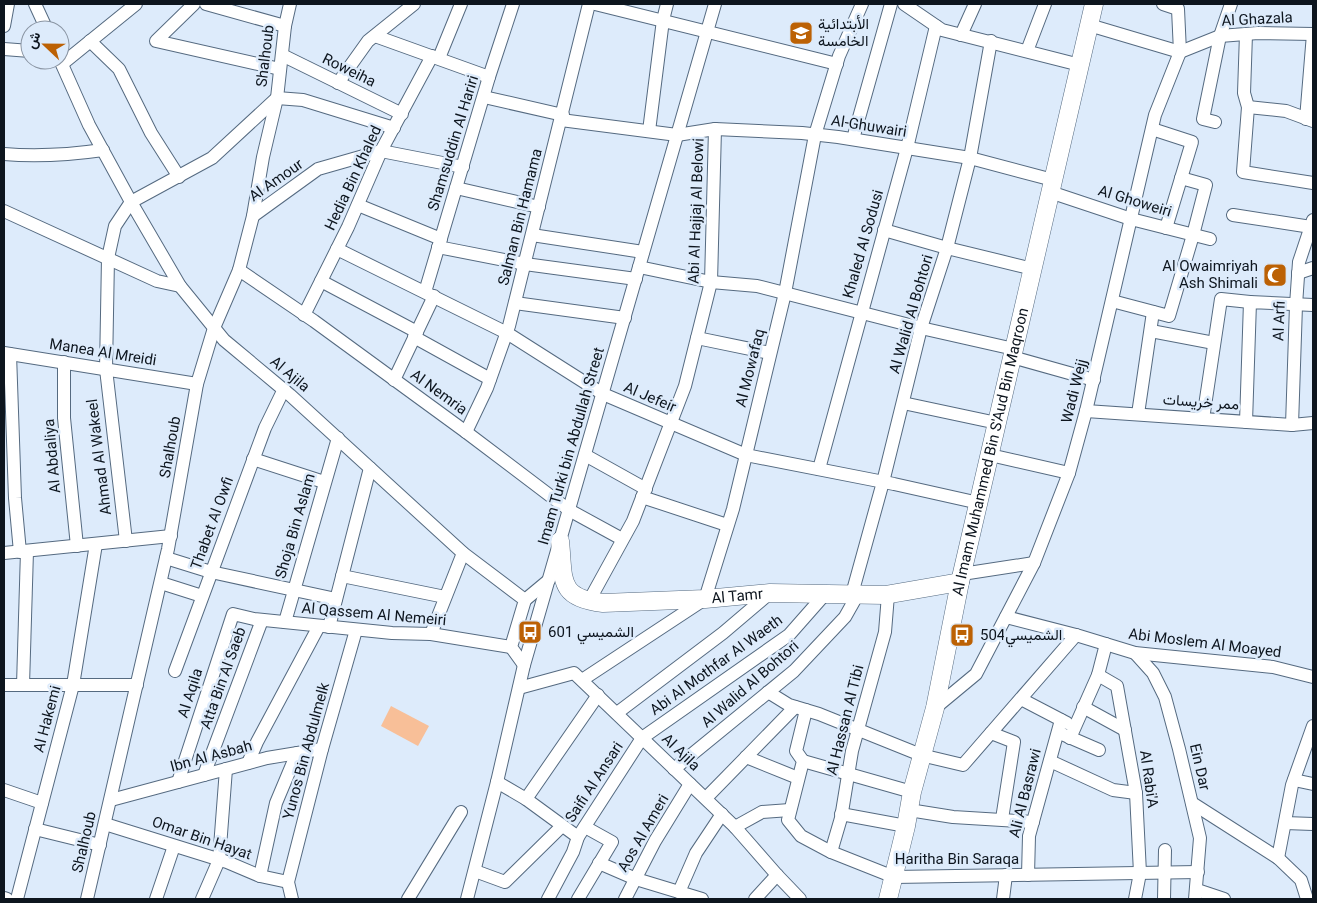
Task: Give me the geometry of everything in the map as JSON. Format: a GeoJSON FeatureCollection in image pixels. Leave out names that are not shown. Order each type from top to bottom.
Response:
{"type":"FeatureCollection","features":[{"type":"Feature","properties":{"kind":"street"},"geometry":{"type":"LineString","coordinates":[[4,26],[8,4]]}},
{"type":"Feature","properties":{"kind":"street"},"geometry":{"type":"LineString","coordinates":[[35,4],[42,20]]}},
{"type":"Feature","properties":{"kind":"street"},"geometry":{"type":"LineString","coordinates":[[70,55],[136,4]]}},
{"type":"Feature","properties":{"kind":"street"},"geometry":{"type":"LineString","coordinates":[[194,4],[156,42],[280,69]]}},
{"type":"Feature","properties":{"kind":"street"},"geometry":{"type":"LineString","coordinates":[[206,4],[285,26]]}},
{"type":"Feature","properties":{"kind":"street","name":"Shalhoub"},"geometry":{"type":"LineString","coordinates":[[87,899],[161,583],[198,384],[214,328],[239,270],[253,216],[262,157],[277,98],[285,26],[290,4]]}},
{"type":"Feature","properties":{"kind":"street"},"geometry":{"type":"LineString","coordinates":[[338,83],[368,41],[414,4]]}},
{"type":"Feature","properties":{"kind":"street","name":"Hedia Bin Khaled"},"geometry":{"type":"LineString","coordinates":[[304,315],[358,205],[381,150],[436,57],[461,4]]}},
{"type":"Feature","properties":{"kind":"street","name":"Shamsuddin Al Hariri"},"geometry":{"type":"LineString","coordinates":[[394,380],[415,335],[429,294],[440,243],[456,188],[489,76],[514,4]]}},
{"type":"Feature","properties":{"kind":"street","name":"Salman Bin Hamama"},"geometry":{"type":"LineString","coordinates":[[466,432],[490,379],[507,333],[590,4]]}},
{"type":"Feature","properties":{"kind":"street"},"geometry":{"type":"LineString","coordinates":[[595,4],[837,64]]}},
{"type":"Feature","properties":{"kind":"street"},"geometry":{"type":"LineString","coordinates":[[649,131],[663,20],[667,4]]}},
{"type":"Feature","properties":{"kind":"street","name":"Imam Turki bin Abdullah Street"},"geometry":{"type":"LineString","coordinates":[[467,899],[524,666],[715,4]]}},
{"type":"Feature","properties":{"kind":"street","name":"Al Mowafaq"},"geometry":{"type":"LineString","coordinates":[[705,599],[746,455],[784,293],[815,134],[839,56],[862,4]]}},
{"type":"Feature","properties":{"kind":"street"},"geometry":{"type":"LineString","coordinates":[[853,139],[891,4]]}},
{"type":"Feature","properties":{"kind":"street"},"geometry":{"type":"LineString","coordinates":[[904,4],[942,30],[1080,65]]}},
{"type":"Feature","properties":{"kind":"street"},"geometry":{"type":"LineString","coordinates":[[961,35],[975,4]]}},
{"type":"Feature","properties":{"kind":"street"},"geometry":{"type":"LineString","coordinates":[[1027,51],[1045,4]]}},
{"type":"Feature","properties":{"kind":"street","name":"Al Imam Muhammed Bin S'Aud Bin Maqroon"},"geometry":{"type":"LineString","coordinates":[[888,899],[921,755],[935,708],[961,578],[1094,4]]}},
{"type":"Feature","properties":{"kind":"street"},"geometry":{"type":"LineString","coordinates":[[1089,25],[1180,52],[1178,6],[1163,4]]}},
{"type":"Feature","properties":{"kind":"street"},"geometry":{"type":"LineString","coordinates":[[1215,122],[1203,119],[1220,36],[1231,4]]}},
{"type":"Feature","properties":{"kind":"street","name":"Khaled Al Sodusi"},"geometry":{"type":"LineString","coordinates":[[819,470],[907,148],[936,26]]}},
{"type":"Feature","properties":{"kind":"street"},"geometry":{"type":"LineString","coordinates":[[1246,34],[1244,92],[1248,107],[1243,172],[1313,183]]}},
{"type":"Feature","properties":{"kind":"street"},"geometry":{"type":"LineString","coordinates":[[1248,107],[1286,111],[1310,120],[1313,34]]}},
{"type":"Feature","properties":{"kind":"street","name":"Al Ghazala"},"geometry":{"type":"LineString","coordinates":[[1180,52],[1220,36],[1313,34]]}},
{"type":"Feature","properties":{"kind":"street"},"geometry":{"type":"LineString","coordinates":[[375,36],[489,76]]}},
{"type":"Feature","properties":{"kind":"street"},"geometry":{"type":"LineString","coordinates":[[90,41],[119,69],[151,133],[179,177]]}},
{"type":"Feature","properties":{"kind":"street","name":"Al Walid Al Bohtori"},"geometry":{"type":"LineString","coordinates":[[674,768],[794,671],[845,617],[855,594],[921,328],[947,248],[970,158],[991,42]]}},
{"type":"Feature","properties":{"kind":"street"},"geometry":{"type":"LineString","coordinates":[[4,49],[20,50]]}},
{"type":"Feature","properties":{"kind":"street","name":"Wadi Wejj"},"geometry":{"type":"LineString","coordinates":[[935,708],[976,674],[1034,563],[1069,473],[1094,380],[1155,115],[1180,52]]}},
{"type":"Feature","properties":{"kind":"street","name":"Roweiha"},"geometry":{"type":"LineString","coordinates":[[282,55],[402,114]]}},
{"type":"Feature","properties":{"kind":"street","name":"Al Ajila"},"geometry":{"type":"LineString","coordinates":[[65,70],[89,125],[180,286],[224,340],[284,389],[463,553],[525,600]]}},
{"type":"Feature","properties":{"kind":"street"},"geometry":{"type":"LineString","coordinates":[[484,96],[562,117]]}},
{"type":"Feature","properties":{"kind":"street"},"geometry":{"type":"LineString","coordinates":[[131,202],[212,158],[277,98],[303,100],[394,128]]}},
{"type":"Feature","properties":{"kind":"street","name":"Al-Ghuwairi"},"geometry":{"type":"LineString","coordinates":[[562,117],[677,135],[715,129],[815,134],[853,139],[970,158],[1052,186]]}},
{"type":"Feature","properties":{"kind":"street","name":"Abi Al Hajjaj Al Belowi"},"geometry":{"type":"LineString","coordinates":[[589,602],[633,521],[685,386],[711,282],[715,129]]}},
{"type":"Feature","properties":{"kind":"street"},"geometry":{"type":"LineString","coordinates":[[1152,129],[1192,142],[1166,228]]}},
{"type":"Feature","properties":{"kind":"street"},"geometry":{"type":"LineString","coordinates":[[4,154],[32,157],[103,150]]}},
{"type":"Feature","properties":{"kind":"street","name":"Al Amour"},"geometry":{"type":"LineString","coordinates":[[253,216],[318,169],[381,150],[463,167]]}},
{"type":"Feature","properties":{"kind":"street"},"geometry":{"type":"LineString","coordinates":[[1112,301],[1169,316],[1194,235],[1206,185],[1181,178]]}},
{"type":"Feature","properties":{"kind":"street","name":"Al Ghoweiri"},"geometry":{"type":"LineString","coordinates":[[1052,186],[1131,219],[1210,239]]}},
{"type":"Feature","properties":{"kind":"street"},"geometry":{"type":"LineString","coordinates":[[456,188],[539,207]]}},
{"type":"Feature","properties":{"kind":"street","name":"Ahmad Al Wakeel"},"geometry":{"type":"LineString","coordinates":[[126,541],[106,369],[108,258],[114,226],[131,202]]}},
{"type":"Feature","properties":{"kind":"street"},"geometry":{"type":"LineString","coordinates":[[358,205],[440,243],[525,264],[638,273],[757,286],[1013,353],[1094,380]]}},
{"type":"Feature","properties":{"kind":"street"},"geometry":{"type":"LineString","coordinates":[[4,211],[157,281],[180,286]]}},
{"type":"Feature","properties":{"kind":"street"},"geometry":{"type":"LineString","coordinates":[[1233,215],[1312,224]]}},
{"type":"Feature","properties":{"kind":"street","name":"Al Arfi"},"geometry":{"type":"LineString","coordinates":[[1292,425],[1298,272],[1299,262],[1312,224]]}},
{"type":"Feature","properties":{"kind":"street"},"geometry":{"type":"LineString","coordinates":[[884,230],[1033,270]]}},
{"type":"Feature","properties":{"kind":"street"},"geometry":{"type":"LineString","coordinates":[[532,235],[643,252]]}},
{"type":"Feature","properties":{"kind":"street","name":"Al Jefeir"},"geometry":{"type":"LineString","coordinates":[[337,249],[507,333],[603,394],[746,455],[978,503]]}},
{"type":"Feature","properties":{"kind":"street"},"geometry":{"type":"LineString","coordinates":[[1298,272],[1313,268]]}},
{"type":"Feature","properties":{"kind":"street","name":"Al Nemria"},"geometry":{"type":"LineString","coordinates":[[239,270],[466,432],[570,510],[622,539]]}},
{"type":"Feature","properties":{"kind":"street"},"geometry":{"type":"LineString","coordinates":[[321,281],[490,379]]}},
{"type":"Feature","properties":{"kind":"street"},"geometry":{"type":"LineString","coordinates":[[1203,419],[1221,299],[1313,305]]}},
{"type":"Feature","properties":{"kind":"street"},"geometry":{"type":"LineString","coordinates":[[1246,422],[1250,302]]}},
{"type":"Feature","properties":{"kind":"street"},"geometry":{"type":"LineString","coordinates":[[515,303],[625,318]]}},
{"type":"Feature","properties":{"kind":"street"},"geometry":{"type":"LineString","coordinates":[[1138,414],[1153,312]]}},
{"type":"Feature","properties":{"kind":"street"},"geometry":{"type":"LineString","coordinates":[[1151,331],[1214,343]]}},
{"type":"Feature","properties":{"kind":"street"},"geometry":{"type":"LineString","coordinates":[[697,338],[770,353]]}},
{"type":"Feature","properties":{"kind":"street"},"geometry":{"type":"LineString","coordinates":[[7,353],[10,498],[24,551],[23,685]]}},
{"type":"Feature","properties":{"kind":"street","name":"Manea Al Mreidi"},"geometry":{"type":"LineString","coordinates":[[7,353],[198,384]]}},
{"type":"Feature","properties":{"kind":"street","name":"Al Abdaliya"},"geometry":{"type":"LineString","coordinates":[[64,362],[64,418],[77,546]]}},
{"type":"Feature","properties":{"kind":"street","name":"Thabet Al Owfi"},"geometry":{"type":"LineString","coordinates":[[175,670],[265,428],[284,389]]}},
{"type":"Feature","properties":{"kind":"street"},"geometry":{"type":"LineString","coordinates":[[903,403],[997,423]]}},
{"type":"Feature","properties":{"kind":"street","name":"ممر خريسات"},"geometry":{"type":"LineString","coordinates":[[1086,410],[1292,425],[1313,423]]}},
{"type":"Feature","properties":{"kind":"street","name":"Shoja Bin Aslam"},"geometry":{"type":"LineString","coordinates":[[285,622],[338,438]]}},
{"type":"Feature","properties":{"kind":"street"},"geometry":{"type":"LineString","coordinates":[[585,455],[644,493],[727,525]]}},
{"type":"Feature","properties":{"kind":"street"},"geometry":{"type":"LineString","coordinates":[[990,455],[1069,473]]}},
{"type":"Feature","properties":{"kind":"street"},"geometry":{"type":"LineString","coordinates":[[253,459],[324,482]]}},
{"type":"Feature","properties":{"kind":"street"},"geometry":{"type":"LineString","coordinates":[[248,763],[257,742],[324,626],[336,599],[370,468]]}},
{"type":"Feature","properties":{"kind":"street"},"geometry":{"type":"LineString","coordinates":[[4,553],[171,536]]}},
{"type":"Feature","properties":{"kind":"street","name":"Al Tamr"},"geometry":{"type":"LineString","coordinates":[[560,541],[564,582],[570,593],[589,602],[705,599],[770,593],[888,595],[961,578]]}},
{"type":"Feature","properties":{"kind":"street","name":"Al Hakemi"},"geometry":{"type":"LineString","coordinates":[[17,899],[73,685],[96,544]]}},
{"type":"Feature","properties":{"kind":"street"},"geometry":{"type":"LineString","coordinates":[[431,634],[463,553]]}},
{"type":"Feature","properties":{"kind":"street"},"geometry":{"type":"LineString","coordinates":[[166,558],[211,572],[336,599]]}},
{"type":"Feature","properties":{"kind":"street"},"geometry":{"type":"LineString","coordinates":[[961,578],[1034,563]]}},
{"type":"Feature","properties":{"kind":"street"},"geometry":{"type":"LineString","coordinates":[[342,576],[445,597]]}},
{"type":"Feature","properties":{"kind":"street"},"geometry":{"type":"LineString","coordinates":[[524,666],[511,647],[525,600],[549,580]]}},
{"type":"Feature","properties":{"kind":"street"},"geometry":{"type":"LineString","coordinates":[[161,583],[202,596]]}},
{"type":"Feature","properties":{"kind":"street","name":"Abi Al Mothfar Al Waeth"},"geometry":{"type":"LineString","coordinates":[[617,714],[723,633],[770,593]]}},
{"type":"Feature","properties":{"kind":"street","name":"Abi Al Mothfar Al Waeth"},"geometry":{"type":"LineString","coordinates":[[642,738],[789,635],[826,594]]}},
{"type":"Feature","properties":{"kind":"street","name":"Al Hassan Al Tibi"},"geometry":{"type":"LineString","coordinates":[[831,852],[841,814],[857,729],[885,632],[888,595]]}},
{"type":"Feature","properties":{"kind":"street"},"geometry":{"type":"LineString","coordinates":[[519,688],[574,673],[582,680],[705,599]]}},
{"type":"Feature","properties":{"kind":"street","name":"Al Qassem Al Nemeiri"},"geometry":{"type":"LineString","coordinates":[[233,614],[262,620],[356,630],[431,634],[511,647]]}},
{"type":"Feature","properties":{"kind":"street","name":"Al Aqila"},"geometry":{"type":"LineString","coordinates":[[178,782],[233,614]]}},
{"type":"Feature","properties":{"kind":"street","name":"Abi Moslem Al Moayed"},"geometry":{"type":"LineString","coordinates":[[1006,617],[1135,653],[1273,667],[1313,677]]}},
{"type":"Feature","properties":{"kind":"street","name":"Atta Bin Al Saeb"},"geometry":{"type":"LineString","coordinates":[[204,775],[262,620]]}},
{"type":"Feature","properties":{"kind":"street","name":"Yunos Bin Abdulmelk"},"geometry":{"type":"LineString","coordinates":[[288,882],[322,749],[356,630]]}},
{"type":"Feature","properties":{"kind":"street"},"geometry":{"type":"LineString","coordinates":[[768,692],[789,705],[857,729],[921,755],[963,765],[1076,635]]}},
{"type":"Feature","properties":{"kind":"street"},"geometry":{"type":"LineString","coordinates":[[1072,732],[1098,675],[1106,644]]}},
{"type":"Feature","properties":{"kind":"street","name":"Ein Dar"},"geometry":{"type":"LineString","coordinates":[[1135,653],[1153,673],[1165,698],[1179,749],[1200,838],[1196,895]]}},
{"type":"Feature","properties":{"kind":"street","name":"Al Rabi'A"},"geometry":{"type":"LineString","coordinates":[[1098,675],[1117,686],[1136,793],[1140,873],[1135,899]]}},
{"type":"Feature","properties":{"kind":"street","name":"Al Ajila"},"geometry":{"type":"LineString","coordinates":[[582,680],[735,827],[800,899]]}},
{"type":"Feature","properties":{"kind":"street"},"geometry":{"type":"LineString","coordinates":[[4,689],[23,685],[137,685]]}},
{"type":"Feature","properties":{"kind":"street"},"geometry":{"type":"LineString","coordinates":[[526,799],[598,695]]}},
{"type":"Feature","properties":{"kind":"street"},"geometry":{"type":"LineString","coordinates":[[1021,698],[1060,726],[1099,750]]}},
{"type":"Feature","properties":{"kind":"street"},"geometry":{"type":"LineString","coordinates":[[1083,707],[1125,730]]}},
{"type":"Feature","properties":{"kind":"street"},"geometry":{"type":"LineString","coordinates":[[706,798],[746,757],[801,709]]}},
{"type":"Feature","properties":{"kind":"street"},"geometry":{"type":"LineString","coordinates":[[801,709],[796,751],[803,761],[912,792]]}},
{"type":"Feature","properties":{"kind":"street","name":"Ali Al Basrawi"},"geometry":{"type":"LineString","coordinates":[[1028,875],[1029,836],[1060,726]]}},
{"type":"Feature","properties":{"kind":"street"},"geometry":{"type":"LineString","coordinates":[[1278,858],[1294,780],[1313,730]]}},
{"type":"Feature","properties":{"kind":"street"},"geometry":{"type":"LineString","coordinates":[[991,732],[1014,742],[1002,819]]}},
{"type":"Feature","properties":{"kind":"street","name":"Saifi Al Ansari"},"geometry":{"type":"LineString","coordinates":[[548,899],[573,852],[581,832],[642,738]]}},
{"type":"Feature","properties":{"kind":"street","name":"Ibn Al Asbah"},"geometry":{"type":"LineString","coordinates":[[111,800],[248,763],[322,749]]}},
{"type":"Feature","properties":{"kind":"street"},"geometry":{"type":"LineString","coordinates":[[260,876],[276,803],[297,753]]}},
{"type":"Feature","properties":{"kind":"street"},"geometry":{"type":"LineString","coordinates":[[746,757],[798,778]]}},
{"type":"Feature","properties":{"kind":"street"},"geometry":{"type":"LineString","coordinates":[[735,827],[762,812],[790,810],[803,761]]}},
{"type":"Feature","properties":{"kind":"street"},"geometry":{"type":"LineString","coordinates":[[1050,761],[1113,790],[1136,793]]}},
{"type":"Feature","properties":{"kind":"street"},"geometry":{"type":"LineString","coordinates":[[202,899],[219,860],[226,769]]}},
{"type":"Feature","properties":{"kind":"street"},"geometry":{"type":"LineString","coordinates":[[1294,780],[1313,784]]}},
{"type":"Feature","properties":{"kind":"street"},"geometry":{"type":"LineString","coordinates":[[497,782],[526,799],[562,826],[612,842],[578,899]]}},
{"type":"Feature","properties":{"kind":"street","name":"Aos Al Ameri"},"geometry":{"type":"LineString","coordinates":[[625,899],[655,840],[690,784]]}},
{"type":"Feature","properties":{"kind":"street"},"geometry":{"type":"LineString","coordinates":[[4,790],[42,803]]}},
{"type":"Feature","properties":{"kind":"street"},"geometry":{"type":"LineString","coordinates":[[1192,803],[1278,858],[1301,880],[1307,899]]}},
{"type":"Feature","properties":{"kind":"street","name":"Haritha Bin Saraqa"},"geometry":{"type":"LineString","coordinates":[[790,810],[788,820],[802,836],[831,852],[894,877],[1198,872]]}},
{"type":"Feature","properties":{"kind":"street"},"geometry":{"type":"LineString","coordinates":[[408,899],[461,812]]}},
{"type":"Feature","properties":{"kind":"street"},"geometry":{"type":"LineString","coordinates":[[679,892],[696,853],[722,814]]}},
{"type":"Feature","properties":{"kind":"street"},"geometry":{"type":"LineString","coordinates":[[841,814],[907,818],[1002,819],[1033,822]]}},
{"type":"Feature","properties":{"kind":"street"},"geometry":{"type":"LineString","coordinates":[[1285,823],[1313,824]]}},
{"type":"Feature","properties":{"kind":"street","name":"Omar Bin Hayat"},"geometry":{"type":"LineString","coordinates":[[105,824],[219,860],[260,876],[288,882]]}},
{"type":"Feature","properties":{"kind":"street"},"geometry":{"type":"LineString","coordinates":[[475,871],[505,882],[562,826]]}},
{"type":"Feature","properties":{"kind":"street"},"geometry":{"type":"LineString","coordinates":[[35,829],[100,845]]}},
{"type":"Feature","properties":{"kind":"street"},"geometry":{"type":"LineString","coordinates":[[156,899],[174,846]]}},
{"type":"Feature","properties":{"kind":"street"},"geometry":{"type":"LineString","coordinates":[[1164,899],[1165,850]]}},
{"type":"Feature","properties":{"kind":"street"},"geometry":{"type":"LineString","coordinates":[[600,863],[636,878],[702,899]]}},
{"type":"Feature","properties":{"kind":"street"},"geometry":{"type":"LineString","coordinates":[[755,899],[777,875]]}},
{"type":"Feature","properties":{"kind":"street"},"geometry":{"type":"LineString","coordinates":[[1002,899],[1006,875]]}},
{"type":"Feature","properties":{"kind":"street"},"geometry":{"type":"LineString","coordinates":[[288,882],[292,899]]}},
{"type":"Feature","properties":{"kind":"street"},"geometry":{"type":"LineString","coordinates":[[1196,895],[1224,899]]}},
{"type":"Feature","properties":{"kind":"shaded area"},"geometry":{"type":"Polygon","coordinates":[[[391,706],[429,726],[418,746],[381,726],[391,706]]]}},
{"type":"Feature","properties":{"kind":"place","name":"الأبتدائية الخامسة"},"geometry":{"type":"Point","coordinates":[801,33]}},
{"type":"Feature","properties":{"kind":"place","name":"Al Owaimriyah Ash Shimali"},"geometry":{"type":"Point","coordinates":[1275,275]}},
{"type":"Feature","properties":{"kind":"place","name":"الشميسي 601"},"geometry":{"type":"Point","coordinates":[530,632]}},
{"type":"Feature","properties":{"kind":"place","name":"الشميسي504"},"geometry":{"type":"Point","coordinates":[962,635]}}]}
